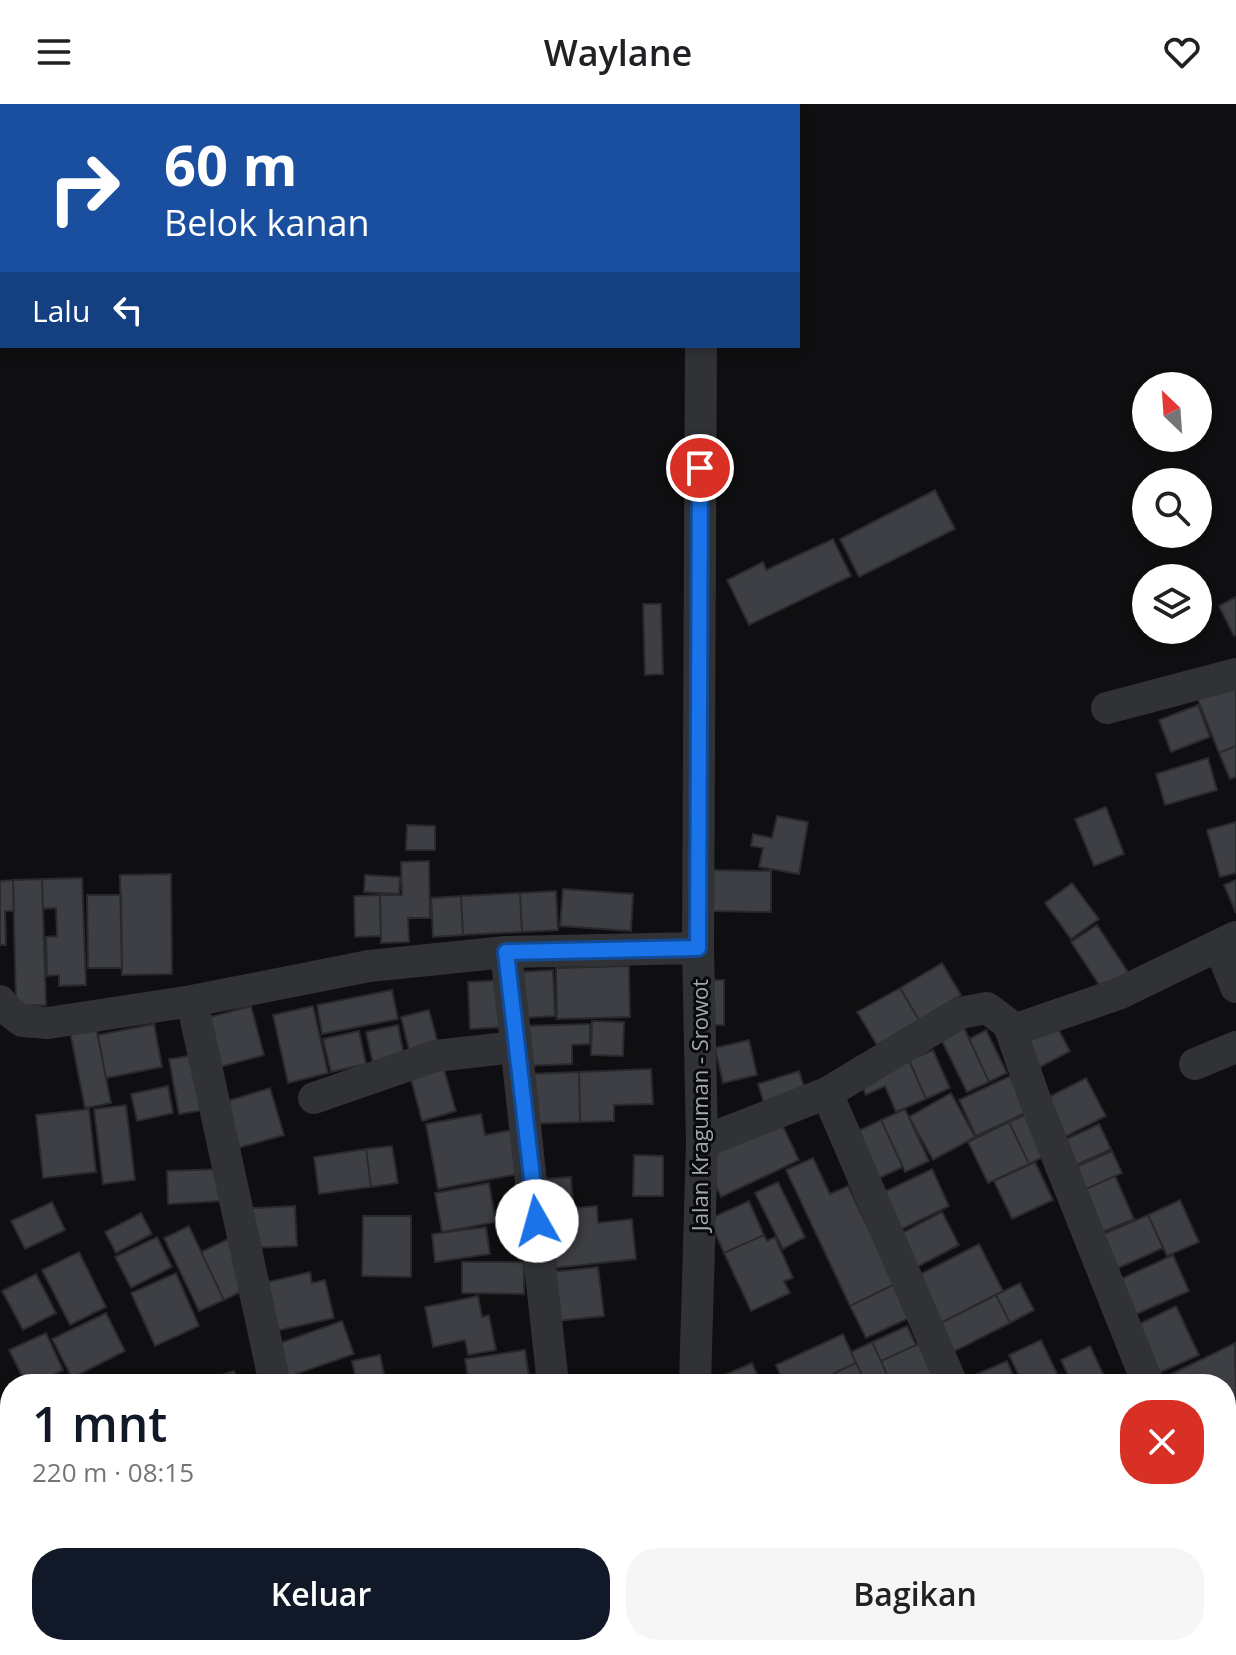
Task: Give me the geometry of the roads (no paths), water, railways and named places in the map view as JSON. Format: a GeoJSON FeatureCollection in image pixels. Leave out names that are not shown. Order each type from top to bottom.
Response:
{"type":"FeatureCollection","features":[{"type":"Feature","properties":{"kind":"street","name":"Jalan Kraguman - Srowot"},"geometry":{"type":"LineString","coordinates":[[695,1374],[702,1142],[698,948],[701,348]]}},
{"type":"Feature","properties":{"kind":"street"},"geometry":{"type":"LineString","coordinates":[[1107,708],[1236,674]]}},
{"type":"Feature","properties":{"kind":"street"},"geometry":{"type":"LineString","coordinates":[[1011,1031],[1118,994],[1228,941],[1236,987]]}},
{"type":"Feature","properties":{"kind":"street"},"geometry":{"type":"LineString","coordinates":[[0,1001],[22,1021],[48,1023],[192,1001],[369,966],[506,952],[698,948]]}},
{"type":"Feature","properties":{"kind":"street"},"geometry":{"type":"LineString","coordinates":[[506,952],[552,1374]]}},
{"type":"Feature","properties":{"kind":"street"},"geometry":{"type":"LineString","coordinates":[[192,1001],[273,1374]]}},
{"type":"Feature","properties":{"kind":"street"},"geometry":{"type":"LineString","coordinates":[[702,1142],[827,1093],[960,1013],[987,1008],[1007,1023],[1011,1031],[1038,1108],[1144,1374]]}},
{"type":"Feature","properties":{"kind":"street"},"geometry":{"type":"LineString","coordinates":[[314,1098],[435,1056],[516,1047]]}},
{"type":"Feature","properties":{"kind":"street"},"geometry":{"type":"LineString","coordinates":[[1195,1064],[1236,1047]]}},
{"type":"Feature","properties":{"kind":"street"},"geometry":{"type":"LineString","coordinates":[[827,1093],[948,1374]]}}]}
